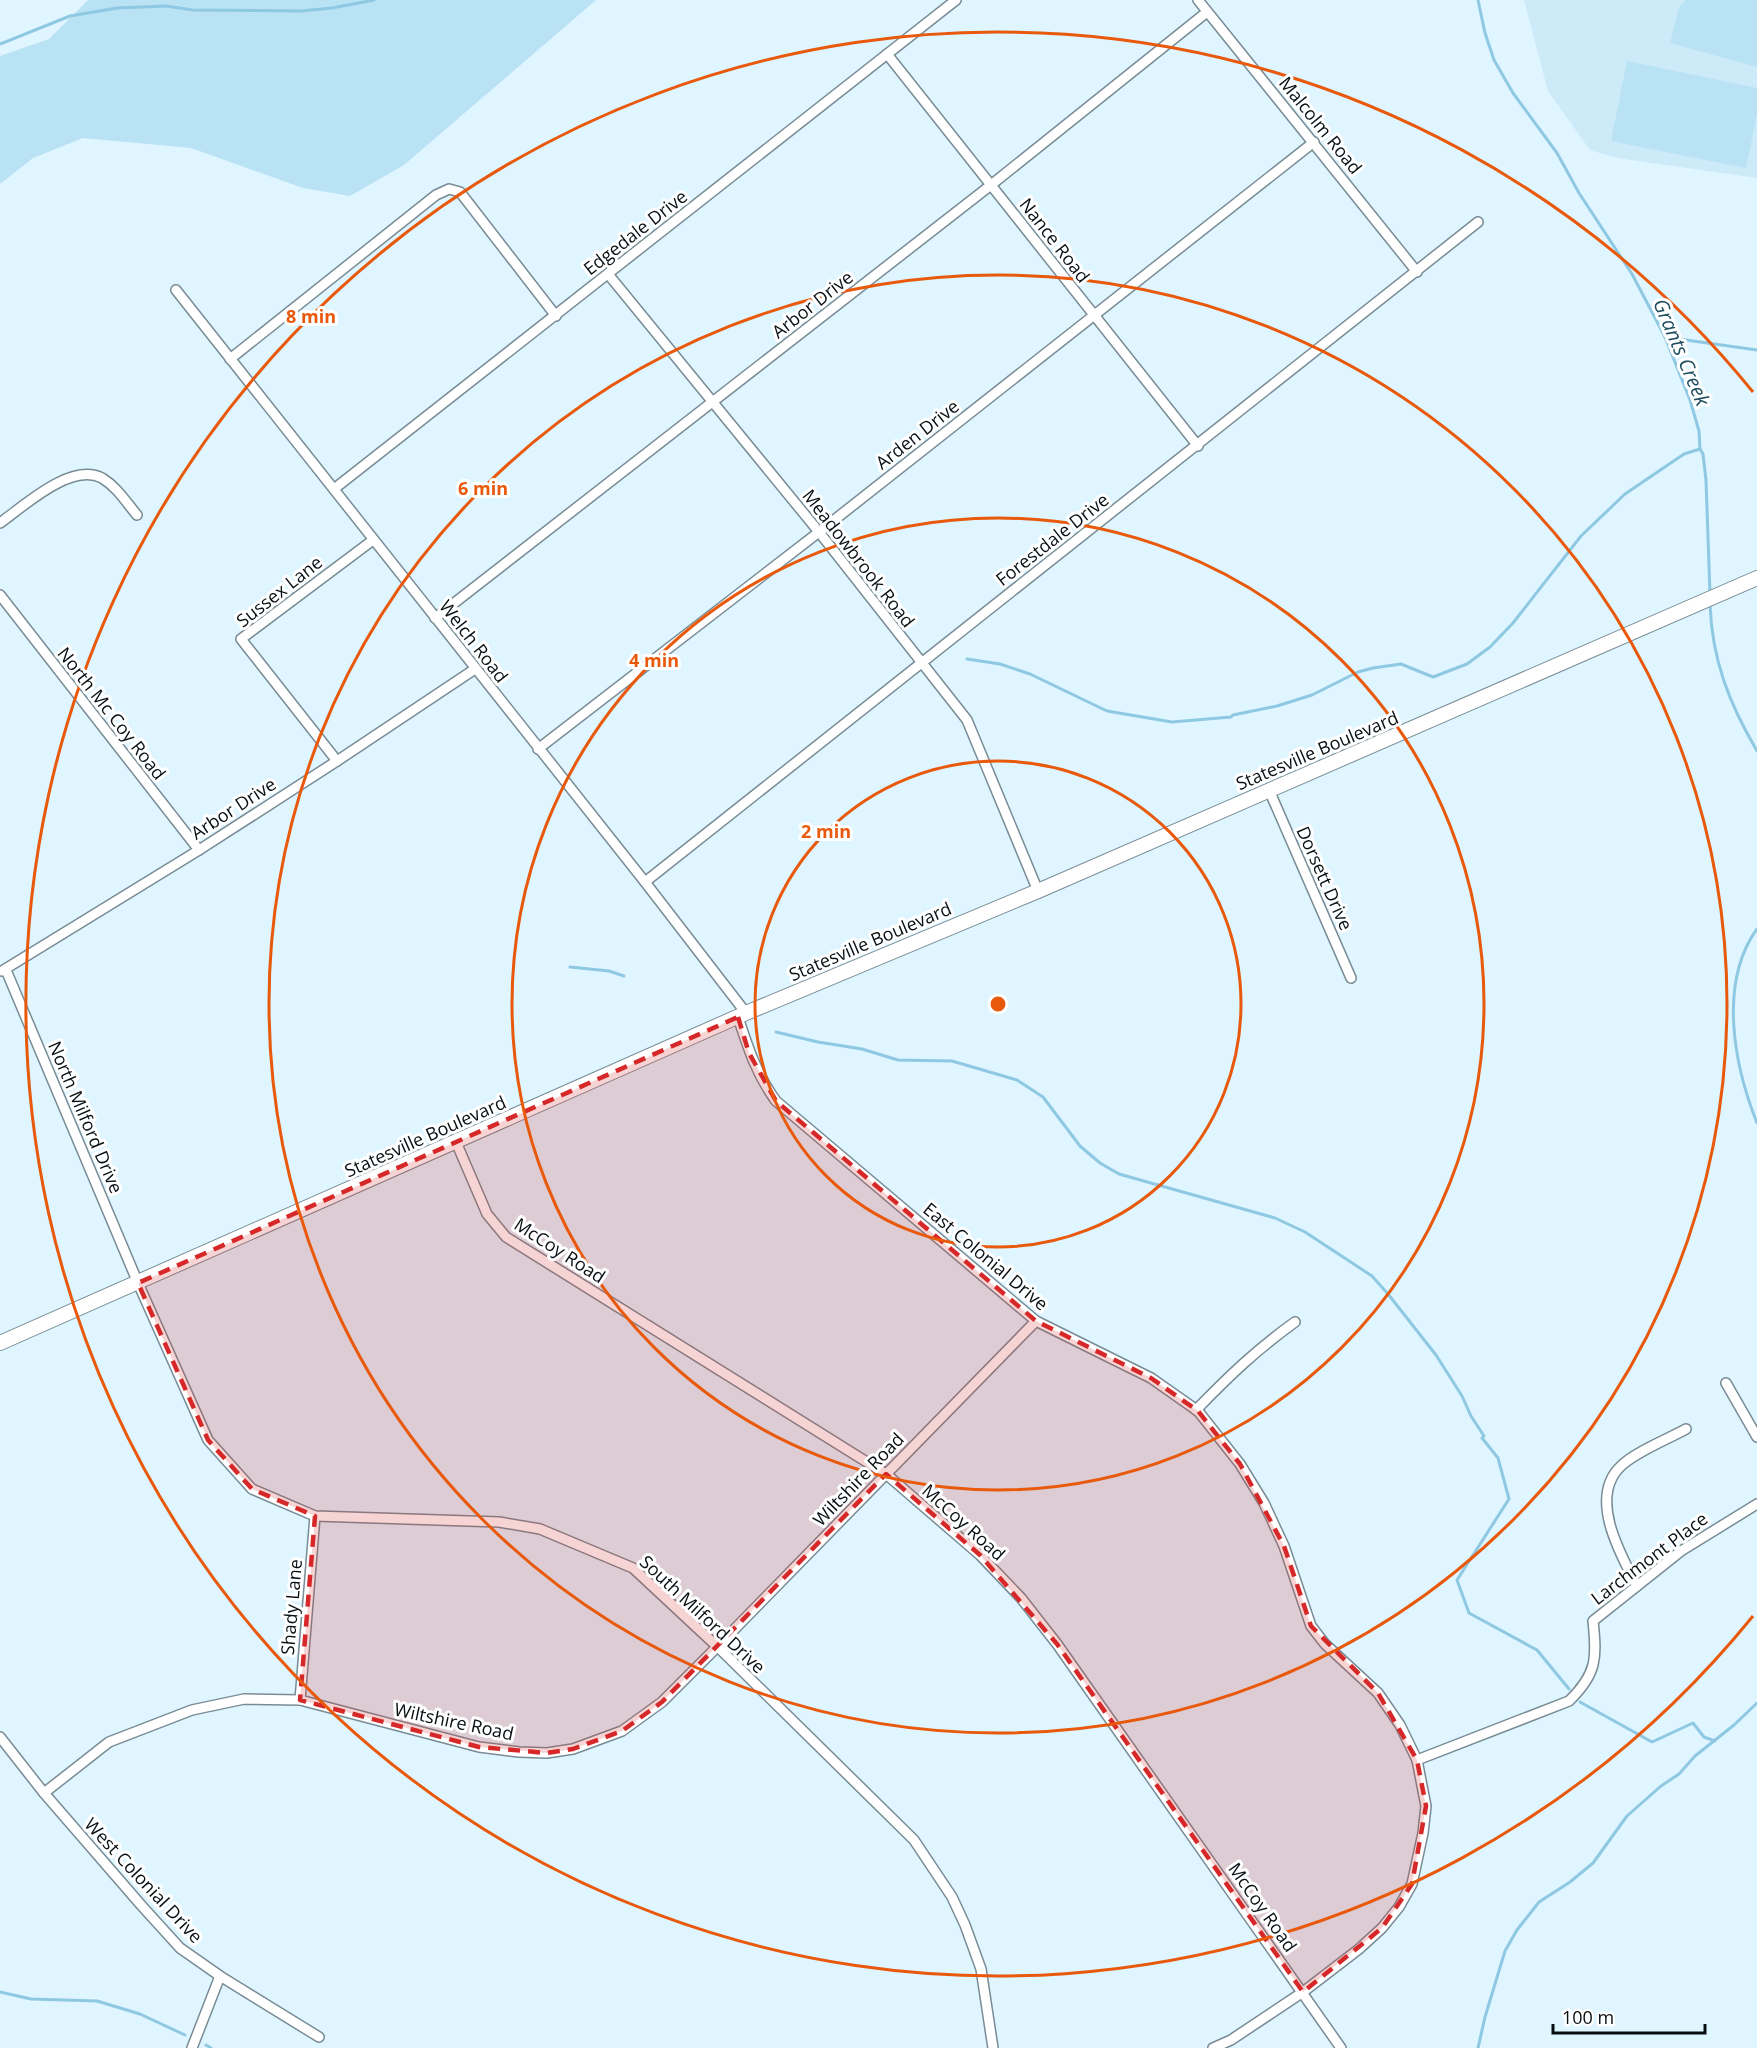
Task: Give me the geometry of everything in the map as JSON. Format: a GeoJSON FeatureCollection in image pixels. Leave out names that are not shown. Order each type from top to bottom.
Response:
{"type":"FeatureCollection","features":[{"type":"Feature","properties":{"kind":"main road","name":"Statesville Boulevard"},"geometry":{"type":"LineString","coordinates":[[0,1343],[742,1015],[1038,891],[1757,578]]}},
{"type":"Feature","properties":{"kind":"street","name":"Edgedale Drive"},"geometry":{"type":"LineString","coordinates":[[333,489],[956,0]]}},
{"type":"Feature","properties":{"kind":"street","name":"Malcolm Road"},"geometry":{"type":"LineString","coordinates":[[1198,0],[1417,272]]}},
{"type":"Feature","properties":{"kind":"street","name":"Arbor Drive"},"geometry":{"type":"LineString","coordinates":[[435,618],[991,186],[1207,12]]}},
{"type":"Feature","properties":{"kind":"street","name":"Nance Road"},"geometry":{"type":"LineString","coordinates":[[887,54],[1198,446]]}},
{"type":"Feature","properties":{"kind":"street","name":"Arden Drive"},"geometry":{"type":"LineString","coordinates":[[538,749],[819,532],[1314,142]]}},
{"type":"Feature","properties":{"kind":"street"},"geometry":{"type":"LineString","coordinates":[[230,359],[436,195],[449,189],[460,192],[556,316]]}},
{"type":"Feature","properties":{"kind":"street","name":"Forestdale Drive"},"geometry":{"type":"LineString","coordinates":[[645,882],[1478,222]]}},
{"type":"Feature","properties":{"kind":"street","name":"Meadowbrook Road"},"geometry":{"type":"LineString","coordinates":[[608,274],[819,532],[967,720],[1038,891]]}},
{"type":"Feature","properties":{"kind":"street","name":"Welch Road"},"geometry":{"type":"LineString","coordinates":[[176,290],[645,882],[742,1015]]}},
{"type":"Feature","properties":{"kind":"street"},"geometry":{"type":"LineString","coordinates":[[0,523],[52,486],[72,476],[85,474],[100,477],[115,487],[137,515]]}},
{"type":"Feature","properties":{"kind":"street","name":"Sussex Lane"},"geometry":{"type":"LineString","coordinates":[[337,761],[241,639],[373,540]]}},
{"type":"Feature","properties":{"kind":"street","name":"North Mc Coy Road"},"geometry":{"type":"LineString","coordinates":[[0,595],[199,850]]}},
{"type":"Feature","properties":{"kind":"street","name":"Arbor Drive"},"geometry":{"type":"LineString","coordinates":[[3,971],[199,850],[475,669]]}},
{"type":"Feature","properties":{"kind":"street","name":"Dorsett Drive"},"geometry":{"type":"LineString","coordinates":[[1269,790],[1351,978]]}},
{"type":"Feature","properties":{"kind":"street","name":"North Milford Drive"},"geometry":{"type":"LineString","coordinates":[[3,971],[138,1283]]}},
{"type":"Feature","properties":{"kind":"street","name":"East Colonial Drive"},"geometry":{"type":"LineString","coordinates":[[742,1015],[754,1063],[763,1083],[776,1101],[1036,1321],[1151,1378],[1196,1410],[1240,1464],[1264,1503],[1284,1546],[1311,1626],[1325,1644],[1378,1694],[1400,1725],[1417,1760],[1426,1806],[1423,1833],[1412,1884],[1399,1907],[1382,1928],[1303,1992]]}},
{"type":"Feature","properties":{"kind":"street","name":"McCoy Road"},"geometry":{"type":"LineString","coordinates":[[456,1142],[487,1214],[506,1237],[885,1474],[980,1555],[1043,1625],[1341,2048]]}},
{"type":"Feature","properties":{"kind":"street","name":"South Milford Drive"},"geometry":{"type":"LineString","coordinates":[[138,1283],[208,1440],[252,1489],[315,1516],[499,1522],[540,1529],[633,1568],[914,1840],[952,1897],[965,1925],[981,1969],[993,2048]]}},
{"type":"Feature","properties":{"kind":"street","name":"Wiltshire Road"},"geometry":{"type":"LineString","coordinates":[[44,1793],[109,1742],[192,1710],[244,1699],[300,1700],[478,1747],[519,1752],[547,1753],[573,1749],[622,1731],[662,1702],[1036,1321]]}},
{"type":"Feature","properties":{"kind":"street"},"geometry":{"type":"LineString","coordinates":[[1196,1410],[1240,1365],[1295,1322]]}},
{"type":"Feature","properties":{"kind":"street"},"geometry":{"type":"LineString","coordinates":[[1726,1383],[1757,1437]]}},
{"type":"Feature","properties":{"kind":"street"},"geometry":{"type":"LineString","coordinates":[[1637,1586],[1622,1558],[1606,1510],[1607,1492],[1612,1478],[1621,1465],[1686,1430]]}},
{"type":"Feature","properties":{"kind":"street","name":"Larchmont Place"},"geometry":{"type":"LineString","coordinates":[[1417,1760],[1569,1701],[1582,1688],[1596,1653],[1593,1621],[1681,1551],[1757,1504]]}},
{"type":"Feature","properties":{"kind":"street","name":"Shady Lane"},"geometry":{"type":"LineString","coordinates":[[300,1700],[315,1516]]}},
{"type":"Feature","properties":{"kind":"street","name":"West Colonial Drive"},"geometry":{"type":"LineString","coordinates":[[0,1737],[44,1793],[180,1948],[220,1976],[319,2037]]}},
{"type":"Feature","properties":{"kind":"street"},"geometry":{"type":"LineString","coordinates":[[192,2048],[220,1976]]}},
{"type":"Feature","properties":{"kind":"street"},"geometry":{"type":"LineString","coordinates":[[1213,2048],[1231,2040],[1303,1992]]}},
{"type":"Feature","properties":{"kind":"highlighted area"},"geometry":{"type":"Polygon","coordinates":[[[738,1017],[749,1053],[776,1101],[1036,1321],[1151,1378],[1198,1411],[1240,1464],[1284,1546],[1311,1626],[1378,1693],[1417,1760],[1426,1806],[1412,1884],[1382,1928],[1303,1992],[1057,1644],[980,1555],[886,1474],[662,1702],[622,1731],[573,1749],[547,1753],[479,1747],[300,1700],[315,1516],[252,1489],[208,1440],[138,1283],[738,1017]]]}},
{"type":"Feature","properties":{"kind":"shaded area"},"geometry":{"type":"Polygon","coordinates":[[[88,0],[596,0],[404,165],[350,196],[303,188],[191,148],[83,138],[33,158],[0,184],[0,56],[49,39],[88,0]]]}},
{"type":"Feature","properties":{"kind":"shaded area"},"geometry":{"type":"Polygon","coordinates":[[[1524,0],[1757,0],[1757,178],[1617,158],[1590,150],[1548,91],[1524,0]]]}},
{"type":"Feature","properties":{"kind":"shaded area"},"geometry":{"type":"Polygon","coordinates":[[[1686,0],[1757,0],[1757,67],[1670,43],[1679,7],[1686,0]]]}},
{"type":"Feature","properties":{"kind":"shaded area"},"geometry":{"type":"Polygon","coordinates":[[[1627,61],[1757,88],[1757,114],[1746,168],[1611,141],[1627,61]]]}},
{"type":"Feature","properties":{"kind":"waterway"},"geometry":{"type":"LineString","coordinates":[[0,44],[70,16],[117,8],[166,6],[193,10],[301,11],[374,0]]}},
{"type":"Feature","properties":{"kind":"waterway","name":"Grants Creek"},"geometry":{"type":"LineString","coordinates":[[1478,0],[1494,60],[1513,93],[1557,153],[1579,193],[1632,274],[1665,337],[1690,400],[1699,431],[1706,480],[1710,594]]}},
{"type":"Feature","properties":{"kind":"waterway"},"geometry":{"type":"LineString","coordinates":[[1665,337],[1757,350]]}},
{"type":"Feature","properties":{"kind":"waterway"},"geometry":{"type":"LineString","coordinates":[[967,659],[1000,664],[1030,674],[1107,711],[1172,722],[1231,717],[1277,706],[1312,695],[1358,672],[1373,668],[1401,664],[1433,677],[1467,664],[1490,647],[1513,623],[1581,536],[1625,494],[1684,454],[1700,449]]}},
{"type":"Feature","properties":{"kind":"waterway","name":"Grants Creek"},"geometry":{"type":"LineString","coordinates":[[1710,604],[1718,662],[1730,698],[1757,751]]}},
{"type":"Feature","properties":{"kind":"waterway","name":"Grants Creek"},"geometry":{"type":"LineString","coordinates":[[1757,929],[1745,950],[1737,974],[1734,999],[1737,1050],[1742,1076],[1757,1123]]}},
{"type":"Feature","properties":{"kind":"waterway"},"geometry":{"type":"LineString","coordinates":[[570,967],[609,971],[624,976]]}},
{"type":"Feature","properties":{"kind":"waterway"},"geometry":{"type":"LineString","coordinates":[[776,1032],[862,1049],[898,1060],[952,1061],[1017,1080],[1043,1097],[1080,1146],[1100,1163],[1119,1174],[1275,1218],[1305,1232],[1372,1276],[1436,1355],[1462,1396],[1484,1436],[1482,1438],[1498,1458],[1509,1499],[1457,1580],[1469,1613],[1537,1650],[1569,1689]]}},
{"type":"Feature","properties":{"kind":"waterway"},"geometry":{"type":"LineString","coordinates":[[1580,1702],[1652,1742],[1693,1723],[1704,1737],[1715,1741]]}},
{"type":"Feature","properties":{"kind":"waterway"},"geometry":{"type":"LineString","coordinates":[[1478,2048],[1505,1951],[1517,1930],[1539,1902],[1570,1882],[1593,1863],[1627,1816],[1661,1786],[1679,1774],[1695,1756],[1757,1703]]}},
{"type":"Feature","properties":{"kind":"waterway"},"geometry":{"type":"LineString","coordinates":[[0,1992],[31,1999],[97,2001],[140,2014],[185,2035]]}},
{"type":"Feature","properties":{"kind":"waterway"},"geometry":{"type":"LineString","coordinates":[[206,2045],[211,2048]]}}]}
